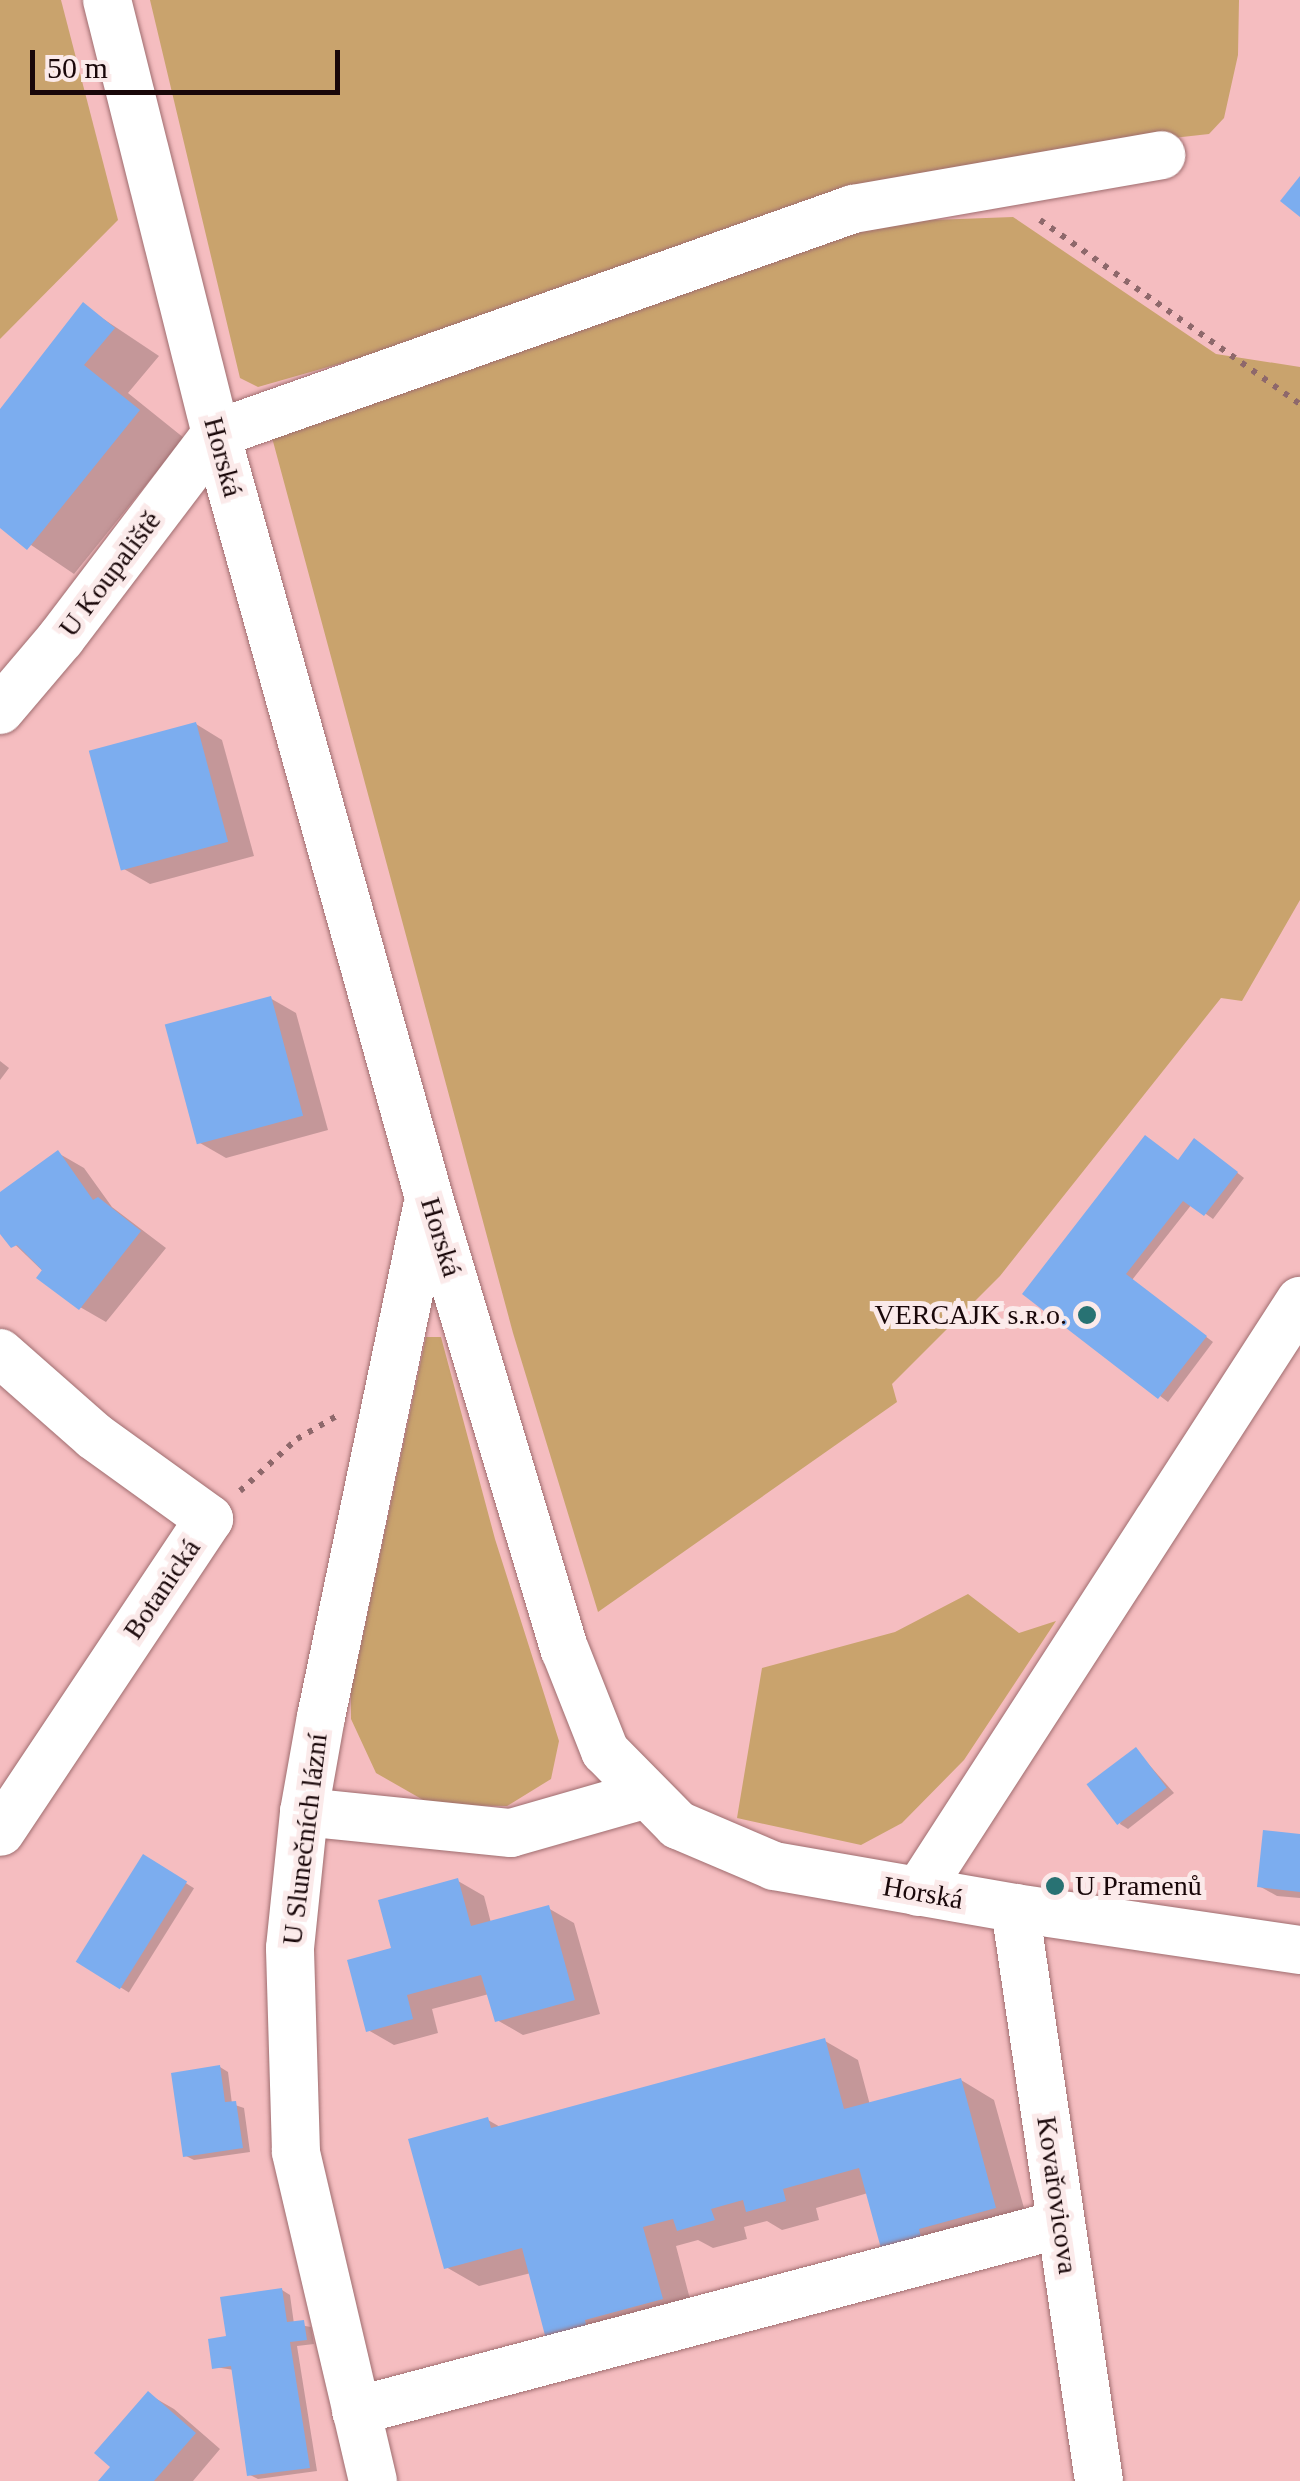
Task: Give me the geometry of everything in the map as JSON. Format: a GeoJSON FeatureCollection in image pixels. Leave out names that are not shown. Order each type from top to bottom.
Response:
{"type":"FeatureCollection","features":[{"type":"Feature","properties":{"kind":"street","name":"Horská"},"geometry":{"type":"LineString","coordinates":[[107,0],[216,434],[429,1198],[565,1650],[605,1751],[678,1825],[774,1866],[1015,1908],[1300,1950]]}},
{"type":"Feature","properties":{"kind":"street"},"geometry":{"type":"LineString","coordinates":[[216,434],[854,209],[1161,155]]}},
{"type":"Feature","properties":{"kind":"street","name":"U Koupaliště"},"geometry":{"type":"LineString","coordinates":[[0,710],[61,638],[216,434]]}},
{"type":"Feature","properties":{"kind":"street","name":"U Slunečních lázní"},"geometry":{"type":"LineString","coordinates":[[373,2481],[296,2152],[290,1948],[304,1812],[429,1198]]}},
{"type":"Feature","properties":{"kind":"street"},"geometry":{"type":"LineString","coordinates":[[918,1892],[1300,1301]]}},
{"type":"Feature","properties":{"kind":"street","name":"Botanická"},"geometry":{"type":"LineString","coordinates":[[0,1353],[94,1436],[209,1519],[0,1832]]}},
{"type":"Feature","properties":{"kind":"street"},"geometry":{"type":"LineString","coordinates":[[304,1812],[512,1833],[648,1794]]}},
{"type":"Feature","properties":{"kind":"street","name":"Kovařovicova"},"geometry":{"type":"LineString","coordinates":[[1015,1908],[1098,2481]]}},
{"type":"Feature","properties":{"kind":"street"},"geometry":{"type":"LineString","coordinates":[[356,2411],[1061,2224]]}},
{"type":"Feature","properties":{"kind":"path"},"geometry":{"type":"LineString","coordinates":[[990,185],[1300,404]]}},
{"type":"Feature","properties":{"kind":"path"},"geometry":{"type":"LineString","coordinates":[[209,1519],[297,1439],[394,1383]]}},
{"type":"Feature","properties":{"kind":"shaded area"},"geometry":{"type":"Polygon","coordinates":[[[0,0],[61,0],[118,220],[0,339],[0,0]]]}},
{"type":"Feature","properties":{"kind":"shaded area"},"geometry":{"type":"Polygon","coordinates":[[[150,0],[1239,0],[1238,55],[1224,118],[1209,134],[1101,146],[258,387],[240,378],[150,0]]]}},
{"type":"Feature","properties":{"kind":"shaded area"},"geometry":{"type":"Polygon","coordinates":[[[1013,217],[1216,354],[1300,367],[1300,900],[1242,1001],[1221,998],[1000,1276],[892,1384],[897,1402],[598,1612],[513,1333],[267,419],[879,222],[1013,217]]]}},
{"type":"Feature","properties":{"kind":"shaded area"},"geometry":{"type":"Polygon","coordinates":[[[426,1337],[441,1337],[495,1539],[559,1741],[551,1779],[507,1806],[432,1805],[376,1773],[351,1719],[351,1692],[426,1337]]]}},
{"type":"Feature","properties":{"kind":"shaded area"},"geometry":{"type":"Polygon","coordinates":[[[968,1594],[1019,1633],[1056,1621],[964,1760],[902,1823],[861,1845],[737,1818],[762,1668],[895,1632],[968,1594]]]}},
{"type":"Feature","properties":{"kind":"building"},"geometry":{"type":"Polygon","coordinates":[[[1300,176],[1300,217],[1280,201],[1300,176]]]}},
{"type":"Feature","properties":{"kind":"building"},"geometry":{"type":"Polygon","coordinates":[[[83,302],[115,328],[84,365],[140,410],[27,550],[0,528],[0,409],[83,302]]]}},
{"type":"Feature","properties":{"kind":"building"},"geometry":{"type":"Polygon","coordinates":[[[196,722],[228,842],[121,871],[89,751],[196,722]]]}},
{"type":"Feature","properties":{"kind":"building"},"geometry":{"type":"Polygon","coordinates":[[[271,996],[303,1116],[197,1144],[165,1024],[271,996]]]}},
{"type":"Feature","properties":{"kind":"building"},"geometry":{"type":"Polygon","coordinates":[[[1145,1135],[1178,1160],[1194,1138],[1238,1172],[1204,1216],[1183,1201],[1126,1274],[1207,1336],[1158,1399],[1022,1294],[1145,1135]]]}},
{"type":"Feature","properties":{"kind":"building"},"geometry":{"type":"Polygon","coordinates":[[[58,1150],[93,1200],[98,1197],[141,1231],[79,1310],[36,1278],[42,1270],[17,1245],[11,1248],[0,1234],[0,1192],[58,1150]]]}},
{"type":"Feature","properties":{"kind":"building"},"geometry":{"type":"Polygon","coordinates":[[[1136,1747],[1167,1788],[1117,1825],[1086,1784],[1136,1747]]]}},
{"type":"Feature","properties":{"kind":"building"},"geometry":{"type":"Polygon","coordinates":[[[1263,1830],[1300,1834],[1300,1892],[1257,1887],[1263,1830]]]}},
{"type":"Feature","properties":{"kind":"building"},"geometry":{"type":"Polygon","coordinates":[[[143,1854],[187,1882],[120,1989],[76,1962],[143,1854]]]}},
{"type":"Feature","properties":{"kind":"building"},"geometry":{"type":"Polygon","coordinates":[[[458,1878],[471,1926],[549,1905],[575,2000],[495,2022],[481,1975],[407,1995],[413,2019],[366,2032],[347,1960],[391,1948],[378,1900],[458,1878]]]}},
{"type":"Feature","properties":{"kind":"building"},"geometry":{"type":"Polygon","coordinates":[[[825,2038],[844,2109],[961,2078],[996,2208],[919,2229],[922,2241],[882,2252],[859,2168],[783,2189],[786,2201],[746,2212],[743,2200],[711,2209],[715,2220],[677,2231],[673,2219],[643,2227],[663,2299],[585,2320],[588,2332],[547,2343],[522,2248],[444,2269],[408,2139],[488,2117],[491,2128],[825,2038]]]}},
{"type":"Feature","properties":{"kind":"building"},"geometry":{"type":"Polygon","coordinates":[[[220,2065],[225,2102],[236,2101],[243,2148],[183,2157],[171,2073],[220,2065]]]}},
{"type":"Feature","properties":{"kind":"building"},"geometry":{"type":"Polygon","coordinates":[[[282,2288],[287,2322],[304,2320],[307,2340],[290,2342],[310,2468],[247,2476],[231,2366],[212,2369],[208,2339],[226,2336],[220,2297],[282,2288]]]}},
{"type":"Feature","properties":{"kind":"building"},"geometry":{"type":"Polygon","coordinates":[[[148,2391],[196,2433],[154,2481],[98,2481],[110,2467],[94,2453],[148,2391]]]}},
{"type":"Feature","properties":{"kind":"place","name":"VERCAJK s.ʀ.ᴏ."},"geometry":{"type":"Point","coordinates":[1087,1315]}},
{"type":"Feature","properties":{"kind":"place","name":"U Pramenů"},"geometry":{"type":"Point","coordinates":[1055,1886]}}]}
